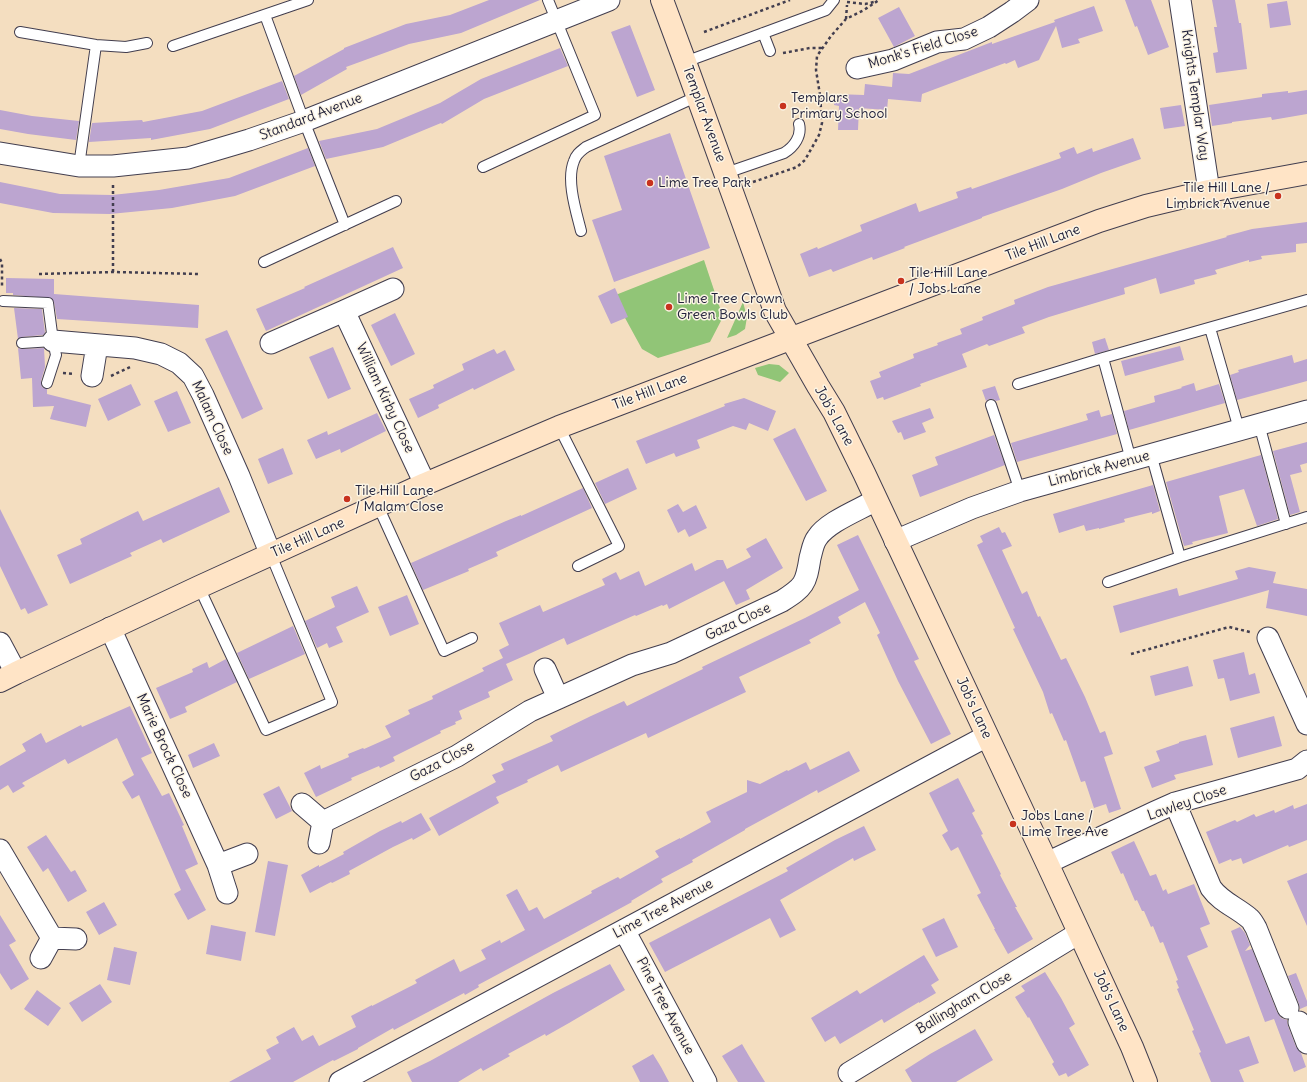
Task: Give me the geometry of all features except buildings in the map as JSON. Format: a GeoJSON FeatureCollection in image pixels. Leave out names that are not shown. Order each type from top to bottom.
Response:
{"type":"FeatureCollection","features":[{"type":"Feature","properties":{"kind":"main road","name":"Templar Avenue"},"geometry":{"type":"LineString","coordinates":[[662,0],[686,62],[771,299],[792,338]]}},
{"type":"Feature","properties":{"kind":"main road","name":"Tile Hill Lane"},"geometry":{"type":"LineString","coordinates":[[8,677],[110,628],[425,484],[559,427],[1099,221],[1146,206],[1209,191],[1307,173]]}},
{"type":"Feature","properties":{"kind":"main road","name":"Job's Lane"},"geometry":{"type":"LineString","coordinates":[[792,338],[834,412],[864,473],[1079,932],[1132,1047],[1146,1082]]}},
{"type":"Feature","properties":{"kind":"street","name":"Standard Avenue"},"geometry":{"type":"LineString","coordinates":[[0,153],[79,166],[113,166],[188,158],[249,140],[304,120],[609,0]]}},
{"type":"Feature","properties":{"kind":"street","name":"Monk's Field Close"},"geometry":{"type":"LineString","coordinates":[[857,68],[893,60],[937,42],[964,39],[989,27],[1028,0]]}},
{"type":"Feature","properties":{"kind":"street","name":"Knights Templar Way"},"geometry":{"type":"LineString","coordinates":[[1180,0],[1209,191]]}},
{"type":"Feature","properties":{"kind":"street"},"geometry":{"type":"LineString","coordinates":[[271,344],[393,289]]}},
{"type":"Feature","properties":{"kind":"street","name":"William Kirby Close"},"geometry":{"type":"LineString","coordinates":[[344,311],[425,484]]}},
{"type":"Feature","properties":{"kind":"street","name":"Malam Close"},"geometry":{"type":"LineString","coordinates":[[53,341],[135,348],[161,354],[179,363],[192,376],[203,395],[239,476],[271,555]]}},
{"type":"Feature","properties":{"kind":"street"},"geometry":{"type":"LineString","coordinates":[[92,376],[97,345]]}},
{"type":"Feature","properties":{"kind":"street","name":"Limbrick Avenue"},"geometry":{"type":"LineString","coordinates":[[895,541],[965,511],[1020,491],[1307,411]]}},
{"type":"Feature","properties":{"kind":"street","name":"Gaza Close"},"geometry":{"type":"LineString","coordinates":[[323,822],[457,756],[530,711],[632,665],[671,653],[782,601],[799,590],[807,577],[815,539],[823,529],[876,500]]}},
{"type":"Feature","properties":{"kind":"street","name":"Marie Brock Close"},"geometry":{"type":"LineString","coordinates":[[110,628],[218,865],[227,892]]}},
{"type":"Feature","properties":{"kind":"street"},"geometry":{"type":"LineString","coordinates":[[1262,636],[1307,724]]}},
{"type":"Feature","properties":{"kind":"street","name":"Tile Hill Lane"},"geometry":{"type":"LineString","coordinates":[[0,643],[8,677]]}},
{"type":"Feature","properties":{"kind":"street"},"geometry":{"type":"LineString","coordinates":[[545,669],[558,698]]}},
{"type":"Feature","properties":{"kind":"street","name":"Lime Tree Avenue"},"geometry":{"type":"LineString","coordinates":[[340,1082],[987,736]]}},
{"type":"Feature","properties":{"kind":"street","name":"Lawley Close"},"geometry":{"type":"LineString","coordinates":[[1047,863],[1176,803],[1297,769],[1307,761]]}},
{"type":"Feature","properties":{"kind":"street"},"geometry":{"type":"LineString","coordinates":[[1176,803],[1211,888],[1216,896],[1249,918],[1256,928],[1293,1015],[1307,1043]]}},
{"type":"Feature","properties":{"kind":"street"},"geometry":{"type":"LineString","coordinates":[[302,804],[323,822],[319,843]]}},
{"type":"Feature","properties":{"kind":"street"},"geometry":{"type":"LineString","coordinates":[[0,850],[52,938]]}},
{"type":"Feature","properties":{"kind":"street"},"geometry":{"type":"LineString","coordinates":[[218,865],[247,854]]}},
{"type":"Feature","properties":{"kind":"street","name":"Pine Tree Avenue"},"geometry":{"type":"LineString","coordinates":[[624,930],[706,1082]]}},
{"type":"Feature","properties":{"kind":"street","name":"Ballingham Close"},"geometry":{"type":"LineString","coordinates":[[849,1073],[1079,932]]}},
{"type":"Feature","properties":{"kind":"street"},"geometry":{"type":"LineString","coordinates":[[52,938],[76,939]]}},
{"type":"Feature","properties":{"kind":"street"},"geometry":{"type":"LineString","coordinates":[[42,958],[52,938]]}},
{"type":"Feature","properties":{"kind":"lane"},"geometry":{"type":"LineString","coordinates":[[173,46],[308,0]]}},
{"type":"Feature","properties":{"kind":"lane"},"geometry":{"type":"LineString","coordinates":[[483,167],[595,116],[548,0]]}},
{"type":"Feature","properties":{"kind":"lane"},"geometry":{"type":"LineString","coordinates":[[686,62],[826,10],[834,0]]}},
{"type":"Feature","properties":{"kind":"lane"},"geometry":{"type":"LineString","coordinates":[[265,15],[345,225]]}},
{"type":"Feature","properties":{"kind":"lane"},"geometry":{"type":"LineString","coordinates":[[20,32],[96,45],[126,47],[146,43]]}},
{"type":"Feature","properties":{"kind":"lane"},"geometry":{"type":"LineString","coordinates":[[762,33],[774,52]]}},
{"type":"Feature","properties":{"kind":"lane"},"geometry":{"type":"LineString","coordinates":[[79,166],[96,45]]}},
{"type":"Feature","properties":{"kind":"lane"},"geometry":{"type":"LineString","coordinates":[[581,231],[571,186],[573,161],[577,154],[586,147],[698,96]]}},
{"type":"Feature","properties":{"kind":"lane"},"geometry":{"type":"LineString","coordinates":[[726,173],[790,150],[796,144],[800,130],[799,124]]}},
{"type":"Feature","properties":{"kind":"lane"},"geometry":{"type":"LineString","coordinates":[[264,262],[396,201]]}},
{"type":"Feature","properties":{"kind":"lane"},"geometry":{"type":"LineString","coordinates":[[1018,384],[1103,358],[1307,300]]}},
{"type":"Feature","properties":{"kind":"lane"},"geometry":{"type":"LineString","coordinates":[[3,301],[48,303],[56,355],[47,383]]}},
{"type":"Feature","properties":{"kind":"lane"},"geometry":{"type":"LineString","coordinates":[[1210,328],[1239,429]]}},
{"type":"Feature","properties":{"kind":"lane"},"geometry":{"type":"LineString","coordinates":[[22,343],[53,341]]}},
{"type":"Feature","properties":{"kind":"lane"},"geometry":{"type":"LineString","coordinates":[[1103,358],[1131,460]]}},
{"type":"Feature","properties":{"kind":"lane"},"geometry":{"type":"LineString","coordinates":[[991,405],[1020,491]]}},
{"type":"Feature","properties":{"kind":"lane"},"geometry":{"type":"LineString","coordinates":[[1260,424],[1286,524]]}},
{"type":"Feature","properties":{"kind":"lane"},"geometry":{"type":"LineString","coordinates":[[559,427],[619,546],[578,566]]}},
{"type":"Feature","properties":{"kind":"lane"},"geometry":{"type":"LineString","coordinates":[[1151,454],[1180,557]]}},
{"type":"Feature","properties":{"kind":"lane"},"geometry":{"type":"LineString","coordinates":[[378,506],[444,651],[472,638]]}},
{"type":"Feature","properties":{"kind":"lane"},"geometry":{"type":"LineString","coordinates":[[1108,582],[1180,557],[1307,517]]}},
{"type":"Feature","properties":{"kind":"lane"},"geometry":{"type":"LineString","coordinates":[[199,587],[266,730],[332,702],[271,555]]}},
{"type":"Feature","properties":{"kind":"path"},"geometry":{"type":"LineString","coordinates":[[704,32],[790,0]]}},
{"type":"Feature","properties":{"kind":"path"},"geometry":{"type":"LineString","coordinates":[[843,0],[865,4],[878,1]]}},
{"type":"Feature","properties":{"kind":"path"},"geometry":{"type":"LineString","coordinates":[[753,182],[797,167],[805,160],[813,148],[822,123],[816,70],[817,56],[830,36],[846,19],[878,1]]}},
{"type":"Feature","properties":{"kind":"path"},"geometry":{"type":"LineString","coordinates":[[846,19],[848,2]]}},
{"type":"Feature","properties":{"kind":"path"},"geometry":{"type":"LineString","coordinates":[[774,52],[822,48]]}},
{"type":"Feature","properties":{"kind":"path"},"geometry":{"type":"LineString","coordinates":[[113,166],[113,272]]}},
{"type":"Feature","properties":{"kind":"path"},"geometry":{"type":"LineString","coordinates":[[0,259],[2,263],[3,301]]}},
{"type":"Feature","properties":{"kind":"path"},"geometry":{"type":"LineString","coordinates":[[39,274],[113,272],[200,274]]}},
{"type":"Feature","properties":{"kind":"path"},"geometry":{"type":"LineString","coordinates":[[1131,654],[1229,627],[1262,636]]}},
{"type":"Feature","properties":{"kind":"green space","name":"Lime Tree Crown Green Bowls Club"},"geometry":{"type":"Polygon","coordinates":[[[704,260],[723,317],[710,342],[658,358],[642,349],[613,296],[704,260]]]}},
{"type":"Feature","properties":{"kind":"green space"},"geometry":{"type":"Polygon","coordinates":[[[743,302],[747,317],[745,329],[736,335],[727,338],[743,302]]]}},
{"type":"Feature","properties":{"kind":"green space"},"geometry":{"type":"Polygon","coordinates":[[[769,364],[779,365],[789,373],[780,382],[758,375],[755,368],[769,364]]]}},
{"type":"Feature","properties":{"kind":"place","name":"Templars Primary School"},"geometry":{"type":"Point","coordinates":[783,106]}},
{"type":"Feature","properties":{"kind":"place","name":"Lime Tree Park"},"geometry":{"type":"Point","coordinates":[650,183]}},
{"type":"Feature","properties":{"kind":"place","name":"Tile Hill Lane / Limbrick Avenue"},"geometry":{"type":"Point","coordinates":[1278,196]}},
{"type":"Feature","properties":{"kind":"place","name":"Tile Hill Lane / Jobs Lane"},"geometry":{"type":"Point","coordinates":[901,281]}},
{"type":"Feature","properties":{"kind":"place","name":"Lime Tree Crown Green Bowls Club"},"geometry":{"type":"Point","coordinates":[669,307]}},
{"type":"Feature","properties":{"kind":"place","name":"Tile Hill Lane / Malam Close"},"geometry":{"type":"Point","coordinates":[347,499]}},
{"type":"Feature","properties":{"kind":"place","name":"Jobs Lane / Lime Tree Ave"},"geometry":{"type":"Point","coordinates":[1013,824]}}]}
